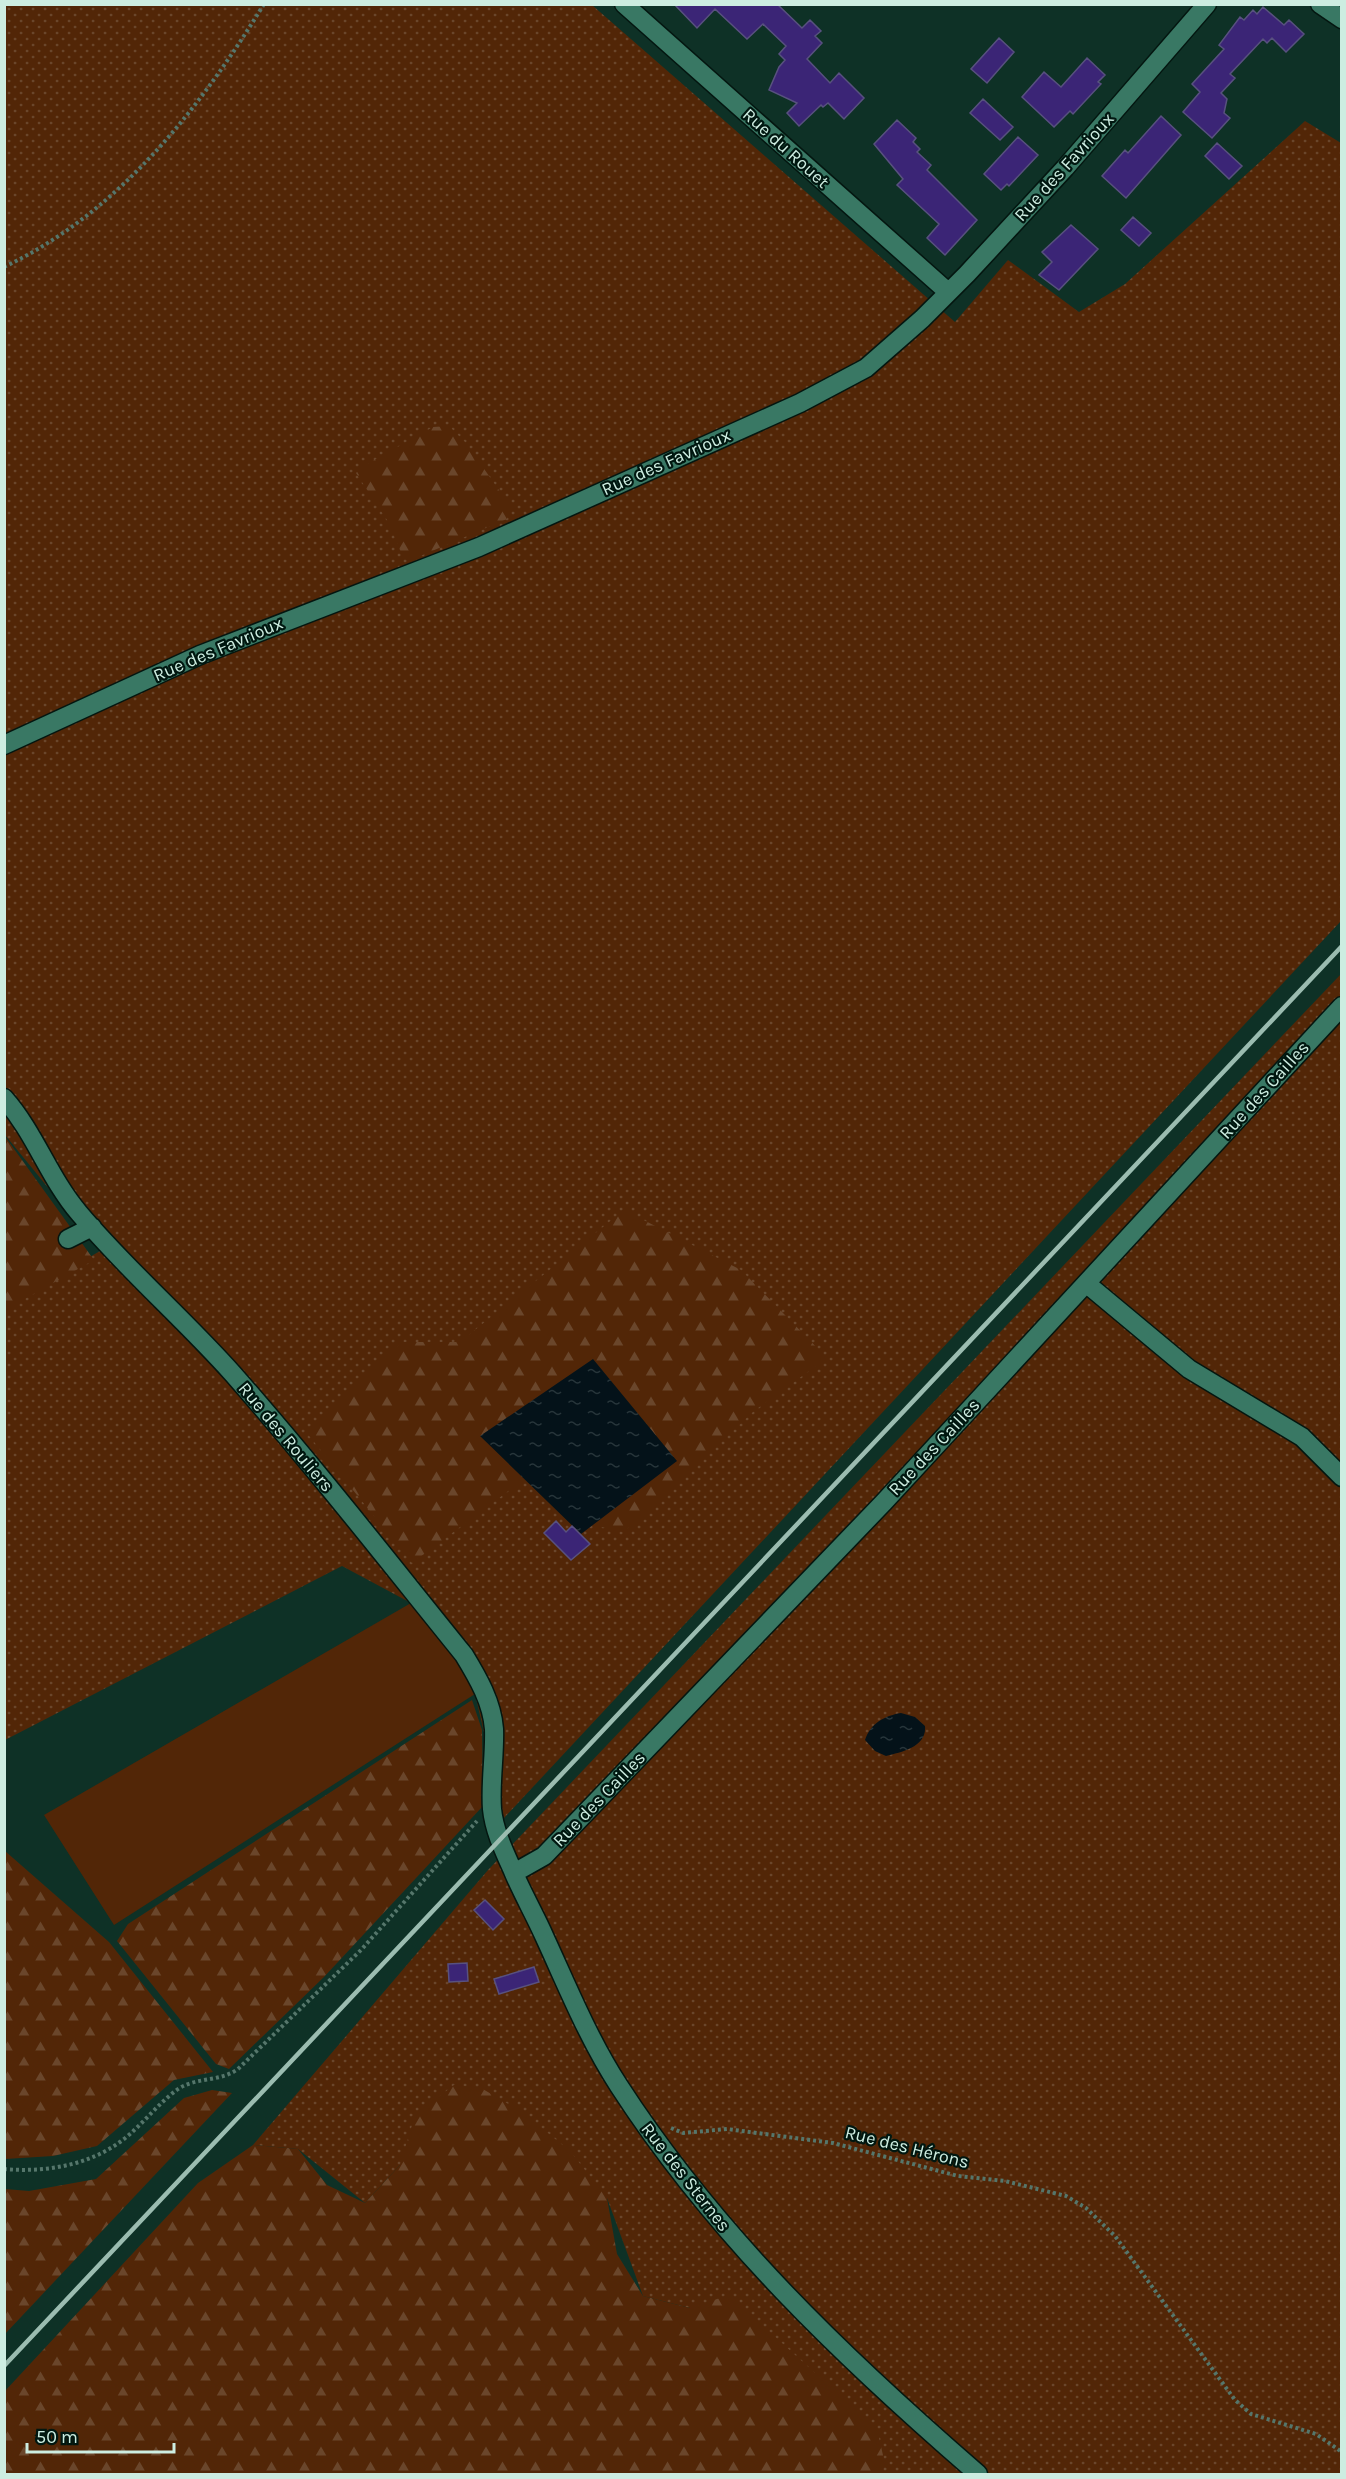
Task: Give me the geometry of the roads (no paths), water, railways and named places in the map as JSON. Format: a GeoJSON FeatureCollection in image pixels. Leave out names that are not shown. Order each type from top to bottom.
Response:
{"type":"FeatureCollection","features":[{"type":"Feature","properties":{"kind":"street","name":"Rue du Rouet"},"geometry":{"type":"LineString","coordinates":[[624,4],[948,292]]}},
{"type":"Feature","properties":{"kind":"street","name":"Rue des Favrioux"},"geometry":{"type":"LineString","coordinates":[[4,745],[200,655],[479,547],[800,403],[866,368],[948,292],[1065,168],[1207,4]]}},
{"type":"Feature","properties":{"kind":"street"},"geometry":{"type":"LineString","coordinates":[[1320,4],[1341,19]]}},
{"type":"Feature","properties":{"kind":"street","name":"Rue des Cailles"},"geometry":{"type":"LineString","coordinates":[[514,1873],[544,1856],[884,1502],[1341,1006]]}},
{"type":"Feature","properties":{"kind":"street","name":"Rue des Rouliers"},"geometry":{"type":"LineString","coordinates":[[4,1098],[31,1136],[50,1172],[92,1227],[239,1381],[297,1448],[464,1655],[486,1696],[494,1727],[492,1810]]}},
{"type":"Feature","properties":{"kind":"street"},"geometry":{"type":"LineString","coordinates":[[68,1239],[92,1227]]}},
{"type":"Feature","properties":{"kind":"street"},"geometry":{"type":"LineString","coordinates":[[1087,1284],[1189,1369],[1302,1437],[1341,1477]]}},
{"type":"Feature","properties":{"kind":"street","name":"Rue des Sternes"},"geometry":{"type":"LineString","coordinates":[[492,1810],[514,1873],[586,2028],[618,2084],[654,2138],[730,2234],[780,2290],[840,2350],[978,2475]]}},
{"type":"Feature","properties":{"kind":"water"},"geometry":{"type":"Polygon","coordinates":[[[593,1359],[677,1461],[581,1534],[480,1436],[593,1359]]]}},
{"type":"Feature","properties":{"kind":"water"},"geometry":{"type":"Polygon","coordinates":[[[901,1713],[915,1717],[925,1726],[922,1739],[918,1744],[906,1750],[886,1756],[875,1751],[865,1740],[871,1729],[884,1718],[901,1713]]]}},
{"type":"Feature","properties":{"kind":"railway"},"geometry":{"type":"LineString","coordinates":[[4,2366],[1342,946]]}}]}
